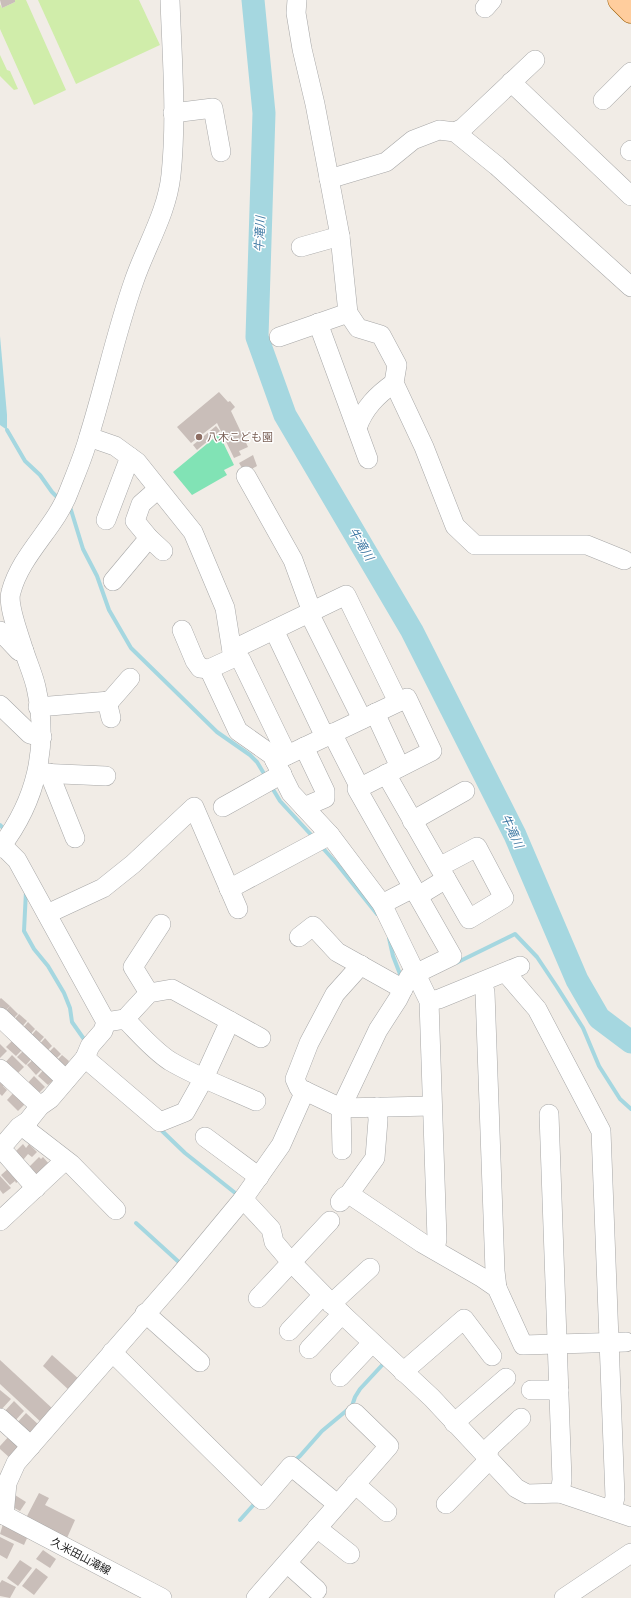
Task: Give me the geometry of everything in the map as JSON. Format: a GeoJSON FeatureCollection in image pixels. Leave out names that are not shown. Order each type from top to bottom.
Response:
{"type":"FeatureCollection","features":[{"type":"Feature","properties":{"kind":"main road"},"geometry":{"type":"LineString","coordinates":[[619,0],[631,12]]}},
{"type":"Feature","properties":{"kind":"street"},"geometry":{"type":"LineString","coordinates":[[75,838],[43,773],[42,737],[36,686],[15,622],[10,594],[17,574],[65,502],[89,437],[107,367],[134,281],[163,211],[171,177],[173,114],[170,0]]}},
{"type":"Feature","properties":{"kind":"street"},"geometry":{"type":"LineString","coordinates":[[297,0],[296,13],[302,49],[316,104],[340,236],[348,313],[358,328],[381,336],[397,365],[394,383],[424,447],[455,526],[475,545],[587,545],[624,560]]}},
{"type":"Feature","properties":{"kind":"street"},"geometry":{"type":"LineString","coordinates":[[455,132],[463,128],[535,60]]}},
{"type":"Feature","properties":{"kind":"street"},"geometry":{"type":"LineString","coordinates":[[609,88],[631,72]]}},
{"type":"Feature","properties":{"kind":"street"},"geometry":{"type":"LineString","coordinates":[[511,82],[631,196]]}},
{"type":"Feature","properties":{"kind":"street"},"geometry":{"type":"LineString","coordinates":[[173,114],[213,108],[221,152]]}},
{"type":"Feature","properties":{"kind":"street"},"geometry":{"type":"LineString","coordinates":[[329,179],[386,162],[413,140],[439,130],[455,132],[497,166],[631,287]]}},
{"type":"Feature","properties":{"kind":"street"},"geometry":{"type":"LineString","coordinates":[[301,247],[340,236]]}},
{"type":"Feature","properties":{"kind":"street"},"geometry":{"type":"LineString","coordinates":[[278,337],[348,313]]}},
{"type":"Feature","properties":{"kind":"street"},"geometry":{"type":"LineString","coordinates":[[318,323],[368,459]]}},
{"type":"Feature","properties":{"kind":"street"},"geometry":{"type":"LineString","coordinates":[[357,428],[368,405],[381,392],[394,383]]}},
{"type":"Feature","properties":{"kind":"street"},"geometry":{"type":"LineString","coordinates":[[89,437],[115,446],[137,462],[193,532],[225,608],[232,654],[241,660],[291,793],[330,836],[382,904],[429,1001],[437,1239],[435,1250]]}},
{"type":"Feature","properties":{"kind":"street"},"geometry":{"type":"LineString","coordinates":[[106,520],[130,457]]}},
{"type":"Feature","properties":{"kind":"street"},"geometry":{"type":"LineString","coordinates":[[246,476],[293,560],[311,613],[369,716],[379,778]]}},
{"type":"Feature","properties":{"kind":"street"},"geometry":{"type":"LineString","coordinates":[[158,489],[141,504],[135,521],[149,538],[163,551]]}},
{"type":"Feature","properties":{"kind":"street"},"geometry":{"type":"LineString","coordinates":[[113,581],[149,538]]}},
{"type":"Feature","properties":{"kind":"street"},"geometry":{"type":"LineString","coordinates":[[182,630],[195,662],[200,668],[209,669],[274,630],[346,595],[398,702]]}},
{"type":"Feature","properties":{"kind":"street"},"geometry":{"type":"LineString","coordinates":[[274,630],[333,733],[379,778],[412,820],[443,873],[416,892],[382,904]]}},
{"type":"Feature","properties":{"kind":"street"},"geometry":{"type":"LineString","coordinates":[[0,632],[19,651],[24,651]]}},
{"type":"Feature","properties":{"kind":"street"},"geometry":{"type":"LineString","coordinates":[[209,669],[238,731],[281,763]]}},
{"type":"Feature","properties":{"kind":"street"},"geometry":{"type":"LineString","coordinates":[[38,707],[109,710],[110,701],[130,678]]}},
{"type":"Feature","properties":{"kind":"street"},"geometry":{"type":"LineString","coordinates":[[223,807],[304,747],[407,698],[432,751],[357,789],[452,956],[409,977],[398,999],[378,1030],[341,1108],[342,1150]]}},
{"type":"Feature","properties":{"kind":"street"},"geometry":{"type":"LineString","coordinates":[[0,705],[30,734],[42,737]]}},
{"type":"Feature","properties":{"kind":"street"},"geometry":{"type":"LineString","coordinates":[[304,747],[325,791],[325,798],[304,807]]}},
{"type":"Feature","properties":{"kind":"street"},"geometry":{"type":"LineString","coordinates":[[43,773],[106,776]]}},
{"type":"Feature","properties":{"kind":"street"},"geometry":{"type":"LineString","coordinates":[[36,1188],[4,1152],[19,1127],[28,1121],[40,1106],[50,1098],[85,1058],[90,1046],[103,1031],[106,1022],[17,860],[1,846],[17,821],[33,786],[43,773]]}},
{"type":"Feature","properties":{"kind":"street"},"geometry":{"type":"LineString","coordinates":[[412,820],[465,791]]}},
{"type":"Feature","properties":{"kind":"street"},"geometry":{"type":"LineString","coordinates":[[47,914],[103,888],[133,864],[194,807],[238,909]]}},
{"type":"Feature","properties":{"kind":"street"},"geometry":{"type":"LineString","coordinates":[[229,889],[330,836]]}},
{"type":"Feature","properties":{"kind":"street"},"geometry":{"type":"LineString","coordinates":[[149,993],[133,967],[161,924]]}},
{"type":"Feature","properties":{"kind":"street"},"geometry":{"type":"LineString","coordinates":[[299,937],[313,926],[337,952],[403,989]]}},
{"type":"Feature","properties":{"kind":"street"},"geometry":{"type":"LineString","coordinates":[[361,965],[335,994],[309,1043],[295,1079],[299,1088],[341,1108],[432,1106]]}},
{"type":"Feature","properties":{"kind":"street"},"geometry":{"type":"LineString","coordinates":[[429,1001],[439,999],[513,970],[537,1009],[601,1130],[618,1342],[619,1417],[615,1497],[612,1510]]}},
{"type":"Feature","properties":{"kind":"street"},"geometry":{"type":"LineString","coordinates":[[482,983],[485,992],[495,1271],[497,1288],[523,1345],[618,1342]]}},
{"type":"Feature","properties":{"kind":"street"},"geometry":{"type":"LineString","coordinates":[[106,1022],[125,1019],[149,993],[172,989],[261,1038]]}},
{"type":"Feature","properties":{"kind":"street"},"geometry":{"type":"LineString","coordinates":[[0,1018],[8,1037],[66,1080]]}},
{"type":"Feature","properties":{"kind":"street"},"geometry":{"type":"LineString","coordinates":[[125,1019],[169,1060],[204,1078],[256,1101]]}},
{"type":"Feature","properties":{"kind":"street"},"geometry":{"type":"LineString","coordinates":[[85,1058],[160,1122],[185,1112],[204,1078],[230,1021]]}},
{"type":"Feature","properties":{"kind":"street"},"geometry":{"type":"LineString","coordinates":[[0,1069],[40,1106]]}},
{"type":"Feature","properties":{"kind":"street"},"geometry":{"type":"LineString","coordinates":[[2,1514],[7,1483],[16,1463],[243,1199],[281,1146],[305,1091]]}},
{"type":"Feature","properties":{"kind":"street"},"geometry":{"type":"LineString","coordinates":[[377,1107],[378,1120],[375,1158],[345,1198],[481,1277],[497,1288]]}},
{"type":"Feature","properties":{"kind":"street"},"geometry":{"type":"LineString","coordinates":[[548,1114],[562,1480],[560,1493]]}},
{"type":"Feature","properties":{"kind":"street"},"geometry":{"type":"LineString","coordinates":[[28,1121],[27,1130],[71,1164],[116,1210]]}},
{"type":"Feature","properties":{"kind":"street"},"geometry":{"type":"LineString","coordinates":[[205,1137],[259,1177]]}},
{"type":"Feature","properties":{"kind":"street"},"geometry":{"type":"LineString","coordinates":[[4,1211],[36,1188],[61,1164]]}},
{"type":"Feature","properties":{"kind":"street"},"geometry":{"type":"LineString","coordinates":[[243,1199],[270,1229],[274,1242],[291,1262],[372,1344],[432,1398],[516,1488],[527,1494],[560,1493],[631,1517]]}},
{"type":"Feature","properties":{"kind":"street"},"geometry":{"type":"LineString","coordinates":[[258,1298],[330,1221]]}},
{"type":"Feature","properties":{"kind":"street"},"geometry":{"type":"LineString","coordinates":[[289,1331],[332,1304],[370,1268]]}},
{"type":"Feature","properties":{"kind":"street"},"geometry":{"type":"LineString","coordinates":[[309,1349],[332,1304]]}},
{"type":"Feature","properties":{"kind":"street"},"geometry":{"type":"LineString","coordinates":[[145,1313],[200,1362]]}},
{"type":"Feature","properties":{"kind":"street"},"geometry":{"type":"LineString","coordinates":[[403,1372],[464,1320],[492,1356]]}},
{"type":"Feature","properties":{"kind":"street"},"geometry":{"type":"LineString","coordinates":[[340,1377],[372,1344]]}},
{"type":"Feature","properties":{"kind":"street"},"geometry":{"type":"LineString","coordinates":[[112,1352],[262,1500],[291,1466],[337,1504]]}},
{"type":"Feature","properties":{"kind":"street"},"geometry":{"type":"LineString","coordinates":[[454,1423],[506,1378]]}},
{"type":"Feature","properties":{"kind":"street"},"geometry":{"type":"LineString","coordinates":[[531,1390],[559,1390]]}},
{"type":"Feature","properties":{"kind":"street"},"geometry":{"type":"LineString","coordinates":[[256,1598],[354,1484],[389,1446],[381,1429],[355,1413]]}},
{"type":"Feature","properties":{"kind":"street"},"geometry":{"type":"LineString","coordinates":[[446,1504],[484,1465],[490,1447],[521,1418]]}},
{"type":"Feature","properties":{"kind":"street"},"geometry":{"type":"LineString","coordinates":[[2,1424],[31,1446]]}},
{"type":"Feature","properties":{"kind":"street"},"geometry":{"type":"LineString","coordinates":[[354,1484],[388,1512]]}},
{"type":"Feature","properties":{"kind":"street","name":"久米田山滝線"},"geometry":{"type":"LineString","coordinates":[[2,1514],[162,1598]]}},
{"type":"Feature","properties":{"kind":"street"},"geometry":{"type":"LineString","coordinates":[[317,1528],[350,1554]]}},
{"type":"Feature","properties":{"kind":"street"},"geometry":{"type":"LineString","coordinates":[[564,1598],[631,1553]]}},
{"type":"Feature","properties":{"kind":"street"},"geometry":{"type":"LineString","coordinates":[[287,1562],[316,1590]]}},
{"type":"Feature","properties":{"kind":"green space"},"geometry":{"type":"Polygon","coordinates":[[[15,0],[26,0],[66,90],[34,105],[0,29],[0,4],[2,8],[15,2],[15,0]]]}},
{"type":"Feature","properties":{"kind":"green space"},"geometry":{"type":"Polygon","coordinates":[[[38,0],[139,0],[160,45],[76,84],[38,0]]]}},
{"type":"Feature","properties":{"kind":"green space"},"geometry":{"type":"Polygon","coordinates":[[[0,55],[7,70],[10,71],[18,89],[14,90],[0,76],[0,55]]]}},
{"type":"Feature","properties":{"kind":"green space"},"geometry":{"type":"Polygon","coordinates":[[[219,434],[234,465],[224,470],[227,475],[192,495],[173,472],[219,434]]]}},
{"type":"Feature","properties":{"kind":"water"},"geometry":{"type":"Polygon","coordinates":[[[0,336],[7,415],[7,430],[0,425],[0,336]]]}},
{"type":"Feature","properties":{"kind":"building"},"geometry":{"type":"Polygon","coordinates":[[[0,0],[15,0],[15,2],[2,8],[0,0]]]}},
{"type":"Feature","properties":{"kind":"building"},"geometry":{"type":"Polygon","coordinates":[[[219,392],[235,407],[231,411],[248,447],[239,451],[241,455],[234,458],[217,423],[191,443],[177,427],[219,392]]]}},
{"type":"Feature","properties":{"kind":"building"},"geometry":{"type":"Polygon","coordinates":[[[216,426],[220,431],[197,450],[193,445],[216,426]]]}},
{"type":"Feature","properties":{"kind":"building"},"geometry":{"type":"Polygon","coordinates":[[[253,455],[257,466],[245,473],[239,463],[253,455]]]}},
{"type":"Feature","properties":{"kind":"building"},"geometry":{"type":"Polygon","coordinates":[[[1,998],[10,1006],[3,1013],[0,1010],[1,998]]]}},
{"type":"Feature","properties":{"kind":"building"},"geometry":{"type":"Polygon","coordinates":[[[10,1006],[18,1014],[11,1021],[3,1014],[10,1006]]]}},
{"type":"Feature","properties":{"kind":"building"},"geometry":{"type":"Polygon","coordinates":[[[19,1014],[27,1021],[20,1029],[12,1022],[19,1014]]]}},
{"type":"Feature","properties":{"kind":"building"},"geometry":{"type":"Polygon","coordinates":[[[28,1022],[35,1029],[28,1037],[21,1030],[28,1022]]]}},
{"type":"Feature","properties":{"kind":"building"},"geometry":{"type":"Polygon","coordinates":[[[36,1030],[44,1037],[37,1045],[29,1038],[36,1030]]]}},
{"type":"Feature","properties":{"kind":"building"},"geometry":{"type":"Polygon","coordinates":[[[45,1038],[52,1046],[45,1053],[38,1046],[45,1038]]]}},
{"type":"Feature","properties":{"kind":"building"},"geometry":{"type":"Polygon","coordinates":[[[14,1039],[24,1048],[16,1056],[6,1047],[14,1039]]]}},
{"type":"Feature","properties":{"kind":"building"},"geometry":{"type":"Polygon","coordinates":[[[0,1044],[7,1051],[0,1058],[0,1044]]]}},
{"type":"Feature","properties":{"kind":"building"},"geometry":{"type":"Polygon","coordinates":[[[54,1047],[61,1054],[54,1061],[47,1054],[54,1047]]]}},
{"type":"Feature","properties":{"kind":"building"},"geometry":{"type":"Polygon","coordinates":[[[25,1049],[33,1057],[26,1065],[17,1057],[25,1049]]]}},
{"type":"Feature","properties":{"kind":"building"},"geometry":{"type":"Polygon","coordinates":[[[12,1055],[24,1067],[15,1076],[3,1065],[12,1055]]]}},
{"type":"Feature","properties":{"kind":"building"},"geometry":{"type":"Polygon","coordinates":[[[62,1055],[69,1061],[69,1064],[64,1070],[55,1062],[62,1055]]]}},
{"type":"Feature","properties":{"kind":"building"},"geometry":{"type":"Polygon","coordinates":[[[35,1058],[44,1067],[36,1075],[27,1065],[35,1058]]]}},
{"type":"Feature","properties":{"kind":"building"},"geometry":{"type":"Polygon","coordinates":[[[45,1068],[56,1078],[48,1085],[38,1076],[45,1068]]]}},
{"type":"Feature","properties":{"kind":"building"},"geometry":{"type":"Polygon","coordinates":[[[0,1076],[7,1082],[3,1086],[7,1090],[2,1096],[0,1094],[0,1076]]]}},
{"type":"Feature","properties":{"kind":"building"},"geometry":{"type":"Polygon","coordinates":[[[34,1076],[45,1087],[36,1096],[25,1086],[34,1076]]]}},
{"type":"Feature","properties":{"kind":"building"},"geometry":{"type":"Polygon","coordinates":[[[16,1090],[28,1101],[18,1111],[7,1100],[16,1090]]]}},
{"type":"Feature","properties":{"kind":"building"},"geometry":{"type":"Polygon","coordinates":[[[23,1144],[26,1148],[29,1144],[37,1152],[32,1157],[28,1154],[23,1160],[15,1152],[23,1144]]]}},
{"type":"Feature","properties":{"kind":"building"},"geometry":{"type":"Polygon","coordinates":[[[39,1157],[41,1159],[43,1157],[49,1164],[37,1176],[28,1168],[39,1157]]]}},
{"type":"Feature","properties":{"kind":"building"},"geometry":{"type":"Polygon","coordinates":[[[9,1168],[20,1180],[16,1183],[15,1181],[10,1185],[1,1175],[9,1168]]]}},
{"type":"Feature","properties":{"kind":"building"},"geometry":{"type":"Polygon","coordinates":[[[0,1176],[11,1188],[3,1194],[0,1190],[0,1176]]]}},
{"type":"Feature","properties":{"kind":"building"},"geometry":{"type":"Polygon","coordinates":[[[52,1355],[80,1380],[70,1391],[43,1366],[52,1355]]]}},
{"type":"Feature","properties":{"kind":"building"},"geometry":{"type":"Polygon","coordinates":[[[0,1360],[54,1410],[42,1423],[0,1384],[0,1360]]]}},
{"type":"Feature","properties":{"kind":"building"},"geometry":{"type":"Polygon","coordinates":[[[0,1390],[11,1399],[0,1411],[0,1390]]]}},
{"type":"Feature","properties":{"kind":"building"},"geometry":{"type":"Polygon","coordinates":[[[14,1401],[24,1411],[14,1422],[3,1413],[14,1401]]]}},
{"type":"Feature","properties":{"kind":"building"},"geometry":{"type":"Polygon","coordinates":[[[26,1413],[40,1426],[30,1437],[16,1424],[26,1413]]]}},
{"type":"Feature","properties":{"kind":"building"},"geometry":{"type":"Polygon","coordinates":[[[10,1435],[21,1445],[10,1458],[0,1449],[0,1446],[10,1435]]]}},
{"type":"Feature","properties":{"kind":"building"},"geometry":{"type":"Polygon","coordinates":[[[39,1493],[49,1498],[45,1505],[75,1520],[67,1538],[26,1518],[39,1493]]]}},
{"type":"Feature","properties":{"kind":"building"},"geometry":{"type":"Polygon","coordinates":[[[15,1495],[26,1502],[20,1511],[9,1505],[15,1495]]]}},
{"type":"Feature","properties":{"kind":"building"},"geometry":{"type":"Polygon","coordinates":[[[3,1524],[28,1536],[24,1545],[0,1534],[3,1524]]]}},
{"type":"Feature","properties":{"kind":"building"},"geometry":{"type":"Polygon","coordinates":[[[0,1537],[14,1544],[7,1559],[0,1555],[0,1537]]]}},
{"type":"Feature","properties":{"kind":"building"},"geometry":{"type":"Polygon","coordinates":[[[43,1550],[56,1559],[50,1568],[36,1559],[43,1550]]]}},
{"type":"Feature","properties":{"kind":"building"},"geometry":{"type":"Polygon","coordinates":[[[20,1560],[32,1568],[18,1586],[7,1578],[20,1560]]]}},
{"type":"Feature","properties":{"kind":"building"},"geometry":{"type":"Polygon","coordinates":[[[36,1568],[48,1577],[34,1595],[22,1586],[36,1568]]]}},
{"type":"Feature","properties":{"kind":"building"},"geometry":{"type":"Polygon","coordinates":[[[2,1580],[16,1587],[10,1598],[0,1596],[0,1583],[2,1580]]]}},
{"type":"Feature","properties":{"kind":"waterway","name":"牛滝川"},"geometry":{"type":"LineString","coordinates":[[253,0],[264,113],[257,337],[285,415],[412,631],[515,835],[577,980],[599,1018],[631,1042]]}},
{"type":"Feature","properties":{"kind":"waterway"},"geometry":{"type":"LineString","coordinates":[[7,430],[25,461],[40,475],[59,499]]}},
{"type":"Feature","properties":{"kind":"waterway"},"geometry":{"type":"LineString","coordinates":[[69,506],[83,549],[97,576],[109,610],[131,648],[217,732],[250,755],[257,762],[266,777]]}},
{"type":"Feature","properties":{"kind":"waterway"},"geometry":{"type":"LineString","coordinates":[[271,786],[280,801],[314,838]]}},
{"type":"Feature","properties":{"kind":"waterway"},"geometry":{"type":"LineString","coordinates":[[0,825],[5,830]]}},
{"type":"Feature","properties":{"kind":"waterway"},"geometry":{"type":"LineString","coordinates":[[321,846],[377,914]]}},
{"type":"Feature","properties":{"kind":"waterway"},"geometry":{"type":"LineString","coordinates":[[26,891],[24,931],[34,949],[48,966],[64,993],[70,1008],[72,1022],[86,1042]]}},
{"type":"Feature","properties":{"kind":"waterway"},"geometry":{"type":"LineString","coordinates":[[456,963],[515,934],[537,957],[557,987],[583,1028],[599,1066],[620,1099],[631,1109]]}},
{"type":"Feature","properties":{"kind":"waterway"},"geometry":{"type":"LineString","coordinates":[[389,938],[393,956],[400,974]]}},
{"type":"Feature","properties":{"kind":"waterway"},"geometry":{"type":"LineString","coordinates":[[159,1128],[185,1153],[239,1196]]}},
{"type":"Feature","properties":{"kind":"waterway"},"geometry":{"type":"LineString","coordinates":[[136,1223],[181,1264]]}},
{"type":"Feature","properties":{"kind":"waterway"},"geometry":{"type":"LineString","coordinates":[[293,1462],[322,1431],[352,1406],[360,1389],[385,1362]]}},
{"type":"Feature","properties":{"kind":"waterway"},"geometry":{"type":"LineString","coordinates":[[240,1520],[257,1501]]}},
{"type":"Feature","properties":{"kind":"place","name":"八木こども園"},"geometry":{"type":"Point","coordinates":[199,437]}}]}
